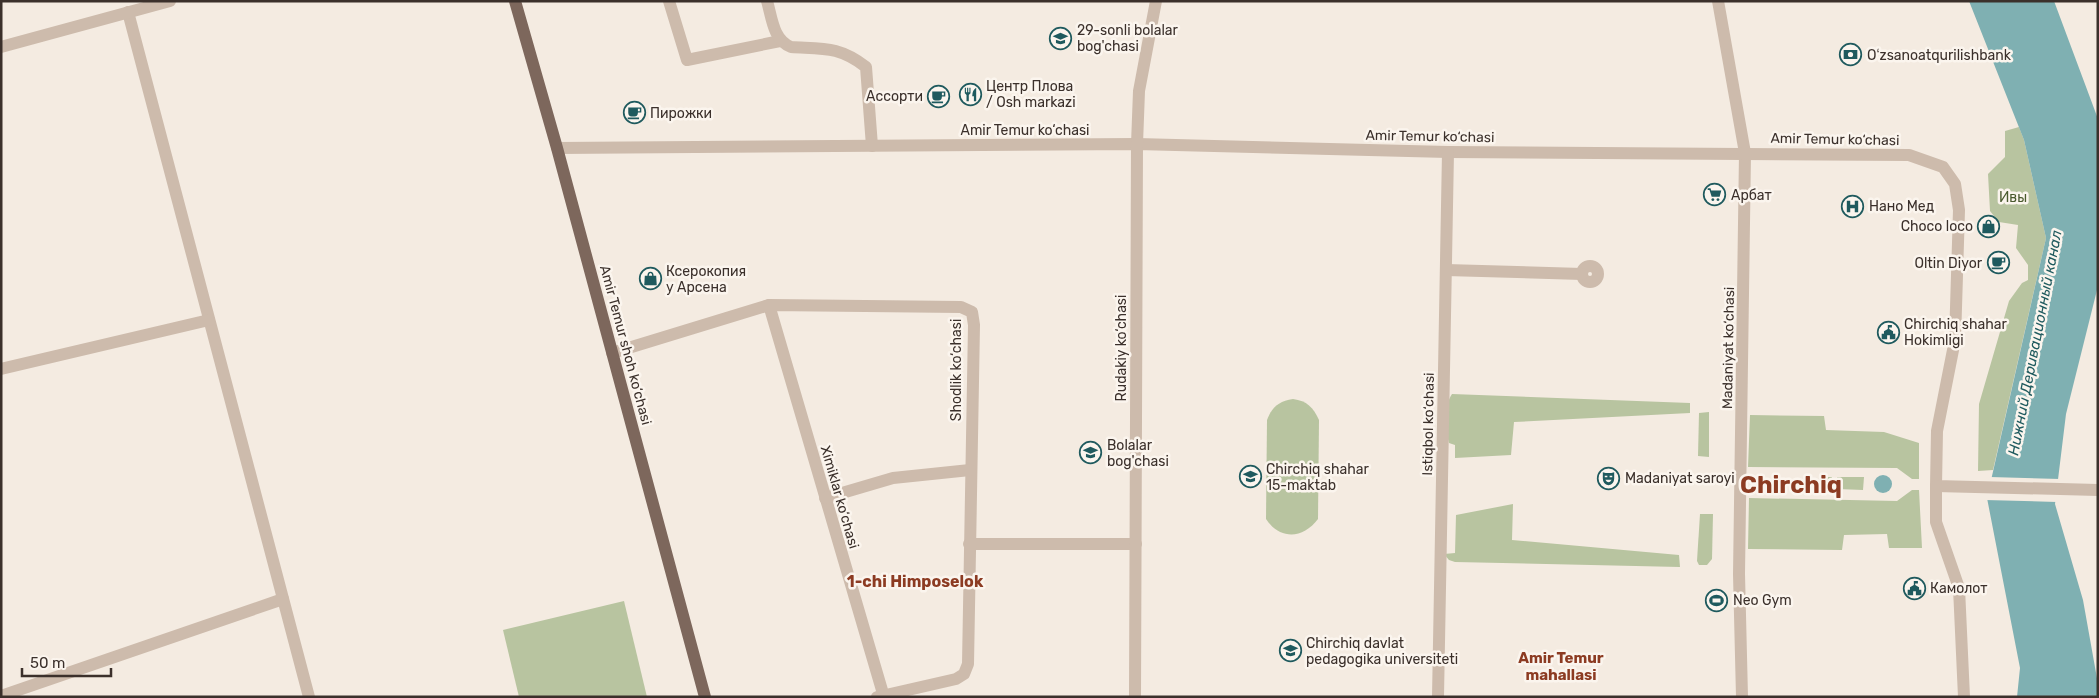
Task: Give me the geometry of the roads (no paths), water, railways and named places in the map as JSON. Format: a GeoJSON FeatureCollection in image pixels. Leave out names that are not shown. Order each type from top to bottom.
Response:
{"type":"FeatureCollection","features":[{"type":"Feature","properties":{"kind":"main road","name":"Amir Temur shoh ko‘chasi"},"geometry":{"type":"LineString","coordinates":[[515,1],[557,148],[705,697]]}},
{"type":"Feature","properties":{"kind":"street"},"geometry":{"type":"LineString","coordinates":[[1,47],[170,1]]}},
{"type":"Feature","properties":{"kind":"street"},"geometry":{"type":"LineString","coordinates":[[669,1],[686,60],[780,40]]}},
{"type":"Feature","properties":{"kind":"street"},"geometry":{"type":"LineString","coordinates":[[767,1],[780,40],[791,47],[835,50],[854,58],[866,67],[872,146]]}},
{"type":"Feature","properties":{"kind":"street","name":"Rudakiy ko‘chasi"},"geometry":{"type":"LineString","coordinates":[[1135,697],[1137,144],[1139,91],[1156,1]]}},
{"type":"Feature","properties":{"kind":"street","name":"Madaniyat ko‘chasi"},"geometry":{"type":"LineString","coordinates":[[1718,1],[1745,153],[1739,574],[1742,697]]}},
{"type":"Feature","properties":{"kind":"street"},"geometry":{"type":"LineString","coordinates":[[128,12],[309,697]]}},
{"type":"Feature","properties":{"kind":"street","name":"Amir Temur ko‘chasi"},"geometry":{"type":"LineString","coordinates":[[557,148],[1137,144],[1448,152],[1909,155],[1943,166],[1949,174],[1958,195],[1959,210],[1956,340],[1937,431],[1936,522],[1959,588],[1964,697]]}},
{"type":"Feature","properties":{"kind":"street","name":"Istiqbol ko‘chasi"},"geometry":{"type":"LineString","coordinates":[[1438,697],[1448,152]]}},
{"type":"Feature","properties":{"kind":"street"},"geometry":{"type":"LineString","coordinates":[[1446,270],[1582,274]]}},
{"type":"Feature","properties":{"kind":"street","name":"Shodlik ko‘chasi"},"geometry":{"type":"LineString","coordinates":[[612,353],[769,305],[961,306],[972,312],[974,325],[968,664],[964,674],[956,679],[881,696]]}},
{"type":"Feature","properties":{"kind":"street","name":"Ximiklar ko‘chasi"},"geometry":{"type":"LineString","coordinates":[[769,305],[881,696]]}},
{"type":"Feature","properties":{"kind":"street"},"geometry":{"type":"LineString","coordinates":[[1,369],[209,320]]}},
{"type":"Feature","properties":{"kind":"street"},"geometry":{"type":"LineString","coordinates":[[825,498],[893,478],[970,470]]}},
{"type":"Feature","properties":{"kind":"street"},"geometry":{"type":"LineString","coordinates":[[1936,486],[1968,485],[2098,490]]}},
{"type":"Feature","properties":{"kind":"street"},"geometry":{"type":"LineString","coordinates":[[969,544],[1136,544]]}},
{"type":"Feature","properties":{"kind":"street"},"geometry":{"type":"LineString","coordinates":[[1,696],[283,599]]}},
{"type":"Feature","properties":{"kind":"water","name":"Нижний Деривационный канал"},"geometry":{"type":"Polygon","coordinates":[[[1969,1],[2054,1],[2098,119],[2098,286],[2066,414],[2055,504],[2083,600],[2098,684],[2098,697],[2017,697],[2020,668],[1987,498],[2046,238],[2024,140],[1969,1]]]}},
{"type":"Feature","properties":{"kind":"water"},"geometry":{"type":"Polygon","coordinates":[[[1883,475],[1889,478],[1892,484],[1889,490],[1883,493],[1877,490],[1874,484],[1877,478],[1883,475]]]}},
{"type":"Feature","properties":{"kind":"place","name":"29-sonli bolalar bog'chasi"},"geometry":{"type":"Point","coordinates":[1061,38]}},
{"type":"Feature","properties":{"kind":"place","name":"Oʻzsanoatqurilishbank"},"geometry":{"type":"Point","coordinates":[1851,55]}},
{"type":"Feature","properties":{"kind":"place","name":"Центр Плова / Osh markazi"},"geometry":{"type":"Point","coordinates":[970,94]}},
{"type":"Feature","properties":{"kind":"place","name":"Ассорти"},"geometry":{"type":"Point","coordinates":[939,96]}},
{"type":"Feature","properties":{"kind":"place","name":"Пирожки"},"geometry":{"type":"Point","coordinates":[634,113]}},
{"type":"Feature","properties":{"kind":"place","name":"Арбат"},"geometry":{"type":"Point","coordinates":[1715,195]}},
{"type":"Feature","properties":{"kind":"place","name":"Нано Мед"},"geometry":{"type":"Point","coordinates":[1853,206]}},
{"type":"Feature","properties":{"kind":"place","name":"Choco loco"},"geometry":{"type":"Point","coordinates":[1989,226]}},
{"type":"Feature","properties":{"kind":"place","name":"Oltin Diyor"},"geometry":{"type":"Point","coordinates":[1998,263]}},
{"type":"Feature","properties":{"kind":"place","name":"Ксерокопия у Арсена"},"geometry":{"type":"Point","coordinates":[650,279]}},
{"type":"Feature","properties":{"kind":"place","name":"Chirchiq shahar Hokimligi"},"geometry":{"type":"Point","coordinates":[1888,332]}},
{"type":"Feature","properties":{"kind":"place","name":"Bolalar bog'chasi"},"geometry":{"type":"Point","coordinates":[1091,453]}},
{"type":"Feature","properties":{"kind":"place","name":"Chirchiq shahar 15-maktab"},"geometry":{"type":"Point","coordinates":[1250,477]}},
{"type":"Feature","properties":{"kind":"place","name":"Madaniyat saroyi"},"geometry":{"type":"Point","coordinates":[1609,478]}},
{"type":"Feature","properties":{"kind":"place","name":"Камолот"},"geometry":{"type":"Point","coordinates":[1914,588]}},
{"type":"Feature","properties":{"kind":"place","name":"Neo Gym"},"geometry":{"type":"Point","coordinates":[1717,600]}},
{"type":"Feature","properties":{"kind":"place","name":"Chirchiq davlat pedagogika universiteti"},"geometry":{"type":"Point","coordinates":[1290,651]}},
{"type":"Feature","properties":{"kind":"district","name":"Chirchiq"},"geometry":{"type":"Point","coordinates":[1791,485]}},
{"type":"Feature","properties":{"kind":"district","name":"1-chi Himposelok"},"geometry":{"type":"Point","coordinates":[915,581]}},
{"type":"Feature","properties":{"kind":"district","name":"Amir Temur mahallasi"},"geometry":{"type":"Point","coordinates":[1561,666]}},
{"type":"Feature","properties":{"kind":"park label","name":"Ивы"},"geometry":{"type":"Point","coordinates":[2013,197]}}]}
